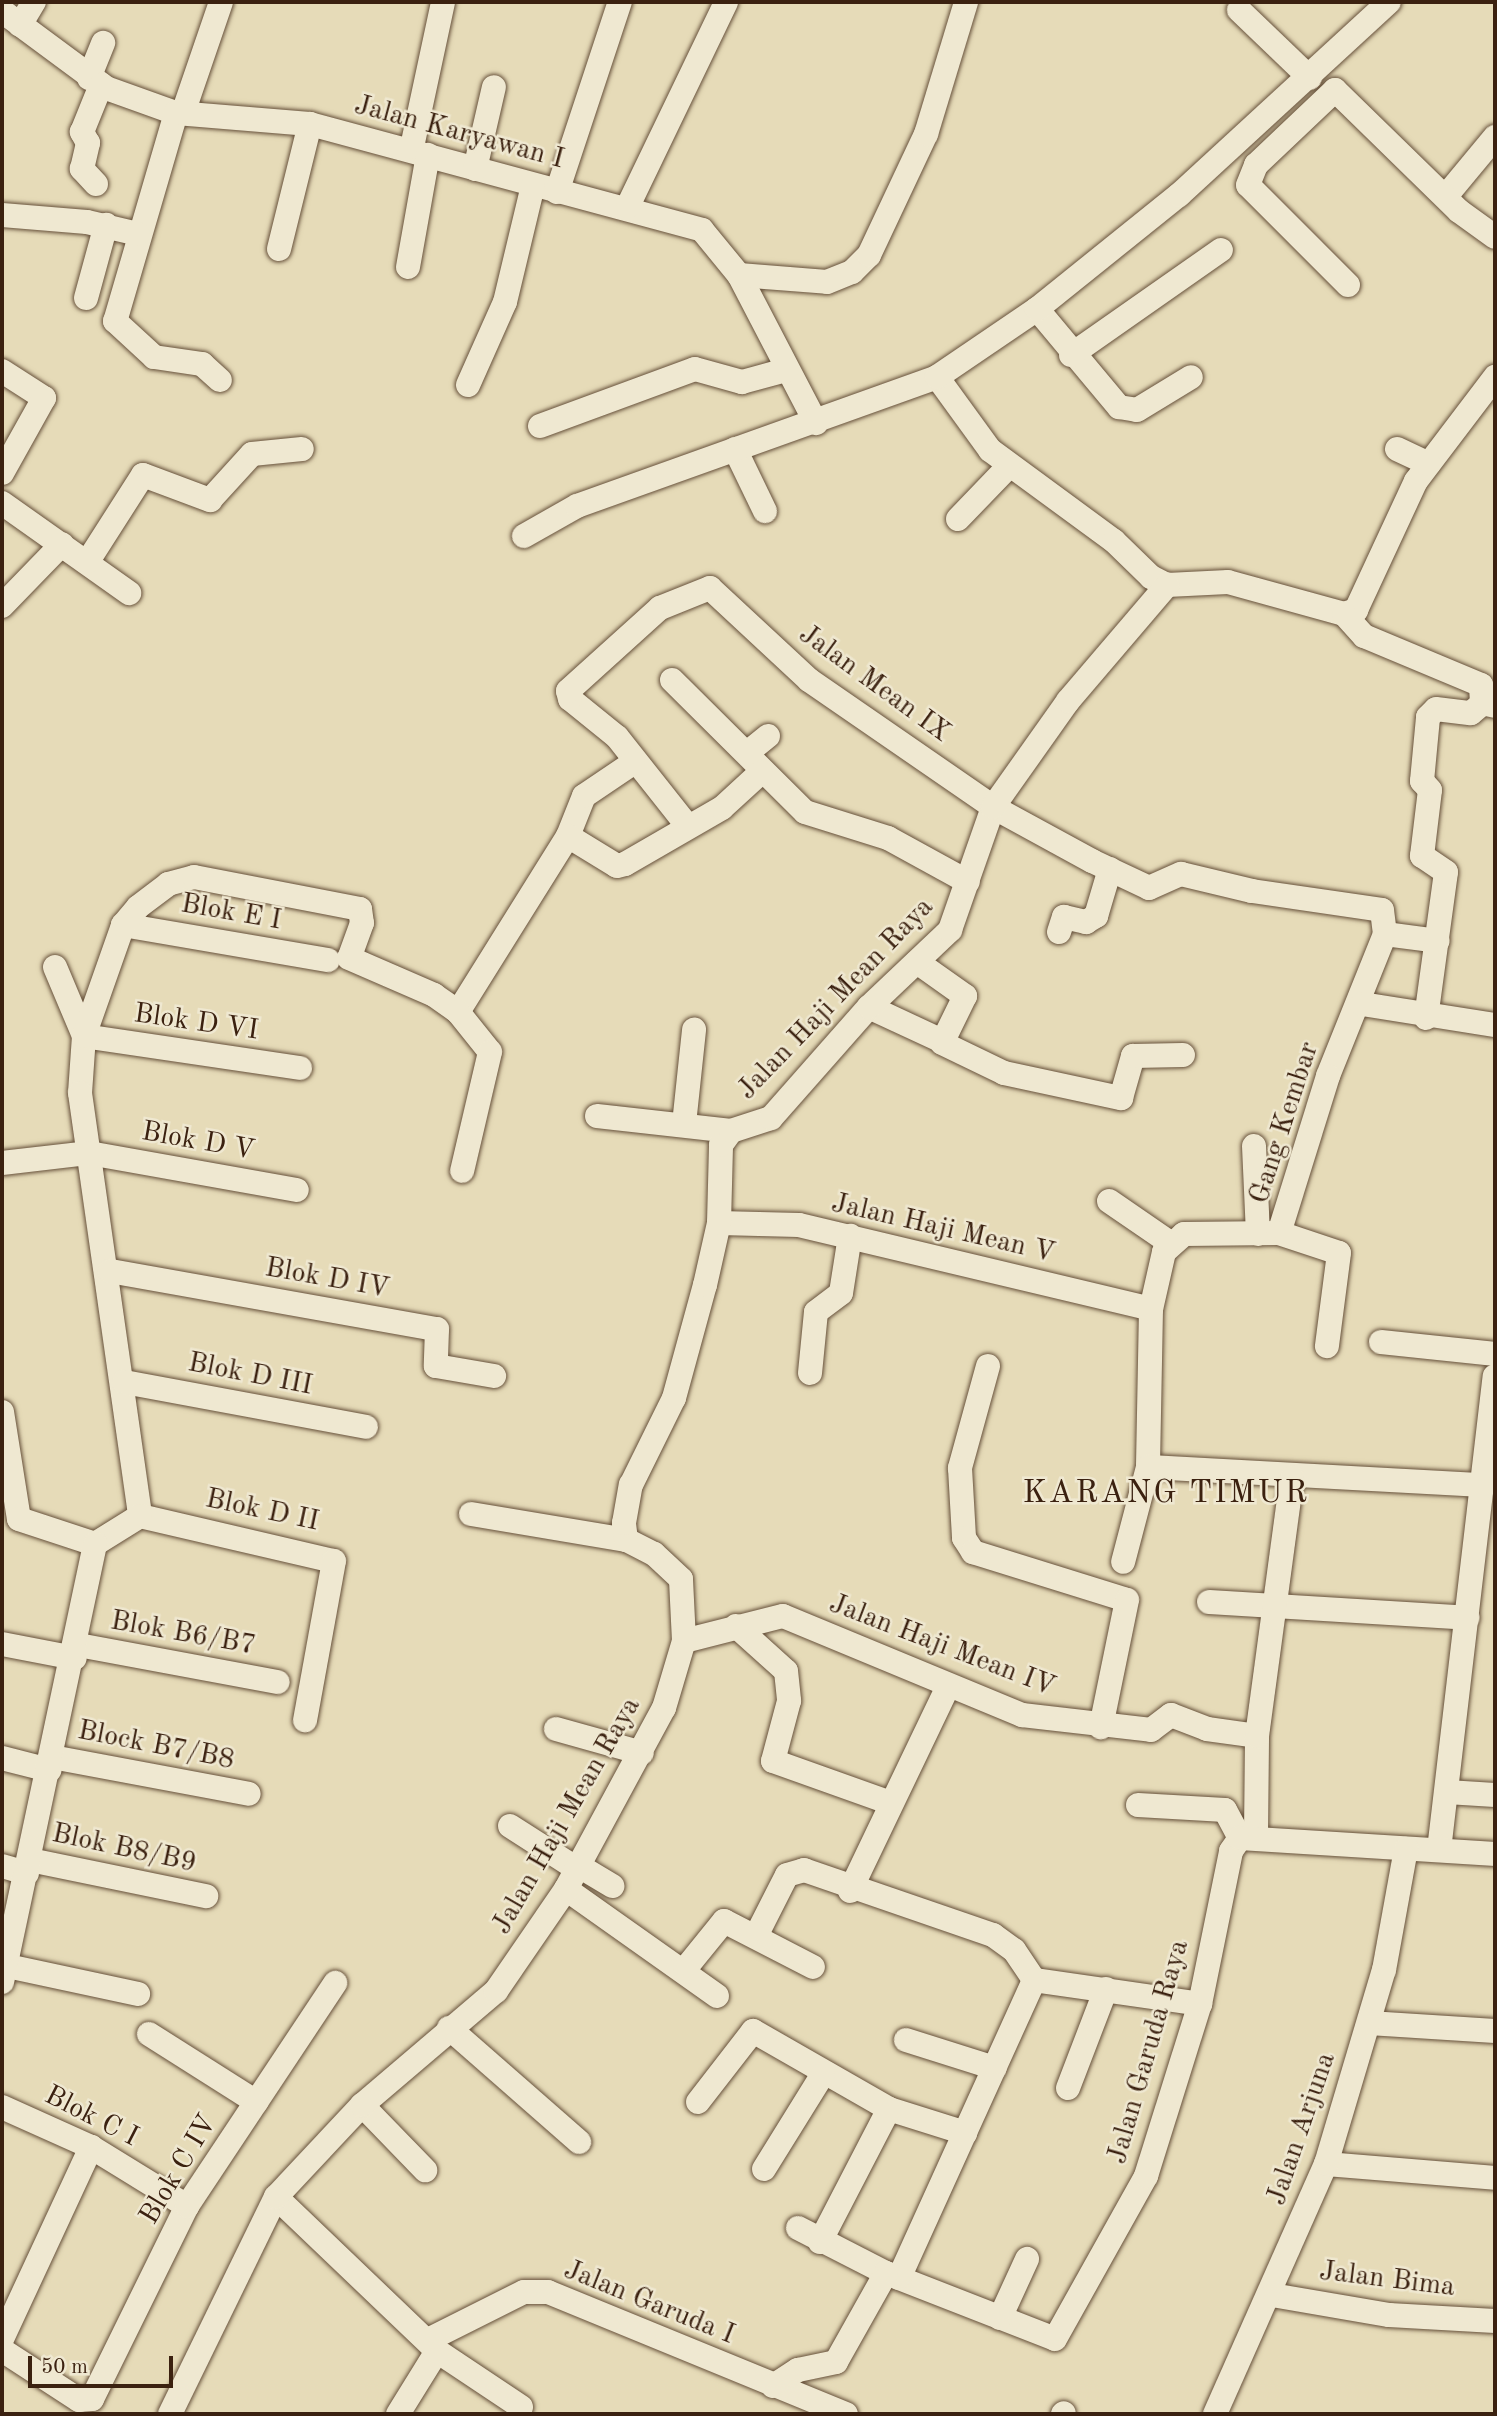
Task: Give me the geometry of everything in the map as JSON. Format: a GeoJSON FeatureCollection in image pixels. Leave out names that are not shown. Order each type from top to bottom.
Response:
{"type":"FeatureCollection","features":[{"type":"Feature","properties":{"kind":"street"},"geometry":{"type":"LineString","coordinates":[[11,18],[34,2]]}},
{"type":"Feature","properties":{"kind":"street"},"geometry":{"type":"LineString","coordinates":[[220,380],[202,365],[154,357],[118,328],[115,307],[180,113],[221,2]]}},
{"type":"Feature","properties":{"kind":"street"},"geometry":{"type":"LineString","coordinates":[[408,267],[420,151],[443,2]]}},
{"type":"Feature","properties":{"kind":"street"},"geometry":{"type":"LineString","coordinates":[[558,192],[620,2]]}},
{"type":"Feature","properties":{"kind":"street"},"geometry":{"type":"LineString","coordinates":[[628,206],[693,60],[726,2]]}},
{"type":"Feature","properties":{"kind":"street"},"geometry":{"type":"LineString","coordinates":[[740,275],[827,282],[852,272],[869,256],[926,134],[966,2]]}},
{"type":"Feature","properties":{"kind":"street"},"geometry":{"type":"LineString","coordinates":[[524,536],[577,506],[816,423],[937,377],[1037,309],[1310,78],[1377,6]]}},
{"type":"Feature","properties":{"kind":"street"},"geometry":{"type":"LineString","coordinates":[[1239,10],[1310,78]]}},
{"type":"Feature","properties":{"kind":"street","name":"Jalan Karyawan I"},"geometry":{"type":"LineString","coordinates":[[11,18],[95,82],[180,113],[310,124],[420,151],[558,192],[628,206],[702,230],[740,275],[786,370],[816,423]]}},
{"type":"Feature","properties":{"kind":"street"},"geometry":{"type":"LineString","coordinates":[[96,184],[82,169],[89,143],[82,132],[103,43]]}},
{"type":"Feature","properties":{"kind":"street"},"geometry":{"type":"LineString","coordinates":[[475,169],[494,87]]}},
{"type":"Feature","properties":{"kind":"street"},"geometry":{"type":"LineString","coordinates":[[1348,285],[1248,185],[1256,165],[1335,90],[1446,196],[1495,237]]}},
{"type":"Feature","properties":{"kind":"street"},"geometry":{"type":"LineString","coordinates":[[279,249],[310,124]]}},
{"type":"Feature","properties":{"kind":"street"},"geometry":{"type":"LineString","coordinates":[[1446,196],[1495,137]]}},
{"type":"Feature","properties":{"kind":"street"},"geometry":{"type":"LineString","coordinates":[[468,385],[505,302],[533,185]]}},
{"type":"Feature","properties":{"kind":"street"},"geometry":{"type":"LineString","coordinates":[[2,215],[106,225],[138,234]]}},
{"type":"Feature","properties":{"kind":"street"},"geometry":{"type":"LineString","coordinates":[[86,298],[106,225]]}},
{"type":"Feature","properties":{"kind":"street"},"geometry":{"type":"LineString","coordinates":[[1071,355],[1221,250]]}},
{"type":"Feature","properties":{"kind":"street"},"geometry":{"type":"LineString","coordinates":[[1037,309],[1110,401],[1127,410],[1191,377]]}},
{"type":"Feature","properties":{"kind":"street"},"geometry":{"type":"LineString","coordinates":[[540,426],[695,369],[742,382],[786,370]]}},
{"type":"Feature","properties":{"kind":"street"},"geometry":{"type":"LineString","coordinates":[[2,371],[44,398],[2,473]]}},
{"type":"Feature","properties":{"kind":"street"},"geometry":{"type":"LineString","coordinates":[[1344,614],[1356,610],[1429,464],[1495,376]]}},
{"type":"Feature","properties":{"kind":"street"},"geometry":{"type":"LineString","coordinates":[[937,377],[1007,467],[1167,585],[1228,582],[1344,614],[1364,636],[1481,685],[1489,704],[1471,713],[1436,709],[1428,717],[1422,781],[1430,790],[1422,856],[1446,872],[1426,1018]]}},
{"type":"Feature","properties":{"kind":"street"},"geometry":{"type":"LineString","coordinates":[[88,561],[143,474],[210,500],[251,454],[302,449]]}},
{"type":"Feature","properties":{"kind":"street"},"geometry":{"type":"LineString","coordinates":[[735,449],[765,511]]}},
{"type":"Feature","properties":{"kind":"street"},"geometry":{"type":"LineString","coordinates":[[1397,449],[1429,464]]}},
{"type":"Feature","properties":{"kind":"street"},"geometry":{"type":"LineString","coordinates":[[958,519],[1007,467]]}},
{"type":"Feature","properties":{"kind":"street"},"geometry":{"type":"LineString","coordinates":[[2,503],[88,561],[129,593]]}},
{"type":"Feature","properties":{"kind":"street"},"geometry":{"type":"LineString","coordinates":[[2,606],[62,544]]}},
{"type":"Feature","properties":{"kind":"street","name":"Jalan Haji Mean Raya"},"geometry":{"type":"LineString","coordinates":[[170,2414],[276,2197],[362,2105],[449,2028],[496,1991],[574,1875],[642,1753],[684,1641],[681,1579],[654,1554],[626,1540],[631,1485],[674,1398],[719,1223],[722,1144],[731,1131],[771,1118],[869,1007],[950,930],[968,881],[1000,811],[1068,701],[1167,585]]}},
{"type":"Feature","properties":{"kind":"street","name":"Jalan Mean IX"},"geometry":{"type":"LineString","coordinates":[[633,763],[617,737],[570,699],[568,691],[660,608],[706,588],[714,591],[809,680],[1000,811],[1149,888],[1181,874],[1384,922],[1438,941]]}},
{"type":"Feature","properties":{"kind":"street"},"geometry":{"type":"LineString","coordinates":[[672,680],[805,812],[888,838],[968,881]]}},
{"type":"Feature","properties":{"kind":"street"},"geometry":{"type":"LineString","coordinates":[[568,836],[618,866],[685,824],[734,800],[768,736]]}},
{"type":"Feature","properties":{"kind":"street"},"geometry":{"type":"LineString","coordinates":[[458,1012],[568,836],[584,796],[633,763],[685,824]]}},
{"type":"Feature","properties":{"kind":"street"},"geometry":{"type":"LineString","coordinates":[[1059,932],[1064,918],[1086,922],[1096,916],[1110,869]]}},
{"type":"Feature","properties":{"kind":"street"},"geometry":{"type":"LineString","coordinates":[[3,1975],[77,1651],[95,1544],[140,1516],[110,1271],[80,1093],[84,1037],[124,925],[138,907],[183,878],[346,905],[363,915],[349,958],[458,1012],[490,1052],[462,1171]]}},
{"type":"Feature","properties":{"kind":"street","name":"Gang Kembar"},"geometry":{"type":"LineString","coordinates":[[1170,1243],[1184,1234],[1268,1234],[1328,1076],[1362,1004],[1384,922]]}},
{"type":"Feature","properties":{"kind":"street","name":"Blok E I"},"geometry":{"type":"LineString","coordinates":[[124,925],[328,960]]}},
{"type":"Feature","properties":{"kind":"street"},"geometry":{"type":"LineString","coordinates":[[917,962],[965,996],[942,1041]]}},
{"type":"Feature","properties":{"kind":"street"},"geometry":{"type":"LineString","coordinates":[[55,967],[84,1037]]}},
{"type":"Feature","properties":{"kind":"street"},"geometry":{"type":"LineString","coordinates":[[1362,1004],[1426,1018],[1495,1025]]}},
{"type":"Feature","properties":{"kind":"street"},"geometry":{"type":"LineString","coordinates":[[869,1007],[1004,1073],[1121,1098],[1133,1056],[1183,1055]]}},
{"type":"Feature","properties":{"kind":"street"},"geometry":{"type":"LineString","coordinates":[[684,1124],[694,1030]]}},
{"type":"Feature","properties":{"kind":"street","name":"Blok D VI"},"geometry":{"type":"LineString","coordinates":[[84,1037],[300,1068]]}},
{"type":"Feature","properties":{"kind":"street"},"geometry":{"type":"LineString","coordinates":[[597,1116],[731,1131]]}},
{"type":"Feature","properties":{"kind":"street"},"geometry":{"type":"LineString","coordinates":[[1254,1146],[1268,1234],[1339,1253],[1327,1346]]}},
{"type":"Feature","properties":{"kind":"street","name":"Blok D V"},"geometry":{"type":"LineString","coordinates":[[2,1163],[89,1153],[297,1190]]}},
{"type":"Feature","properties":{"kind":"street"},"geometry":{"type":"LineString","coordinates":[[1109,1201],[1170,1243],[1151,1309],[1148,1467],[1123,1562]]}},
{"type":"Feature","properties":{"kind":"street","name":"Jalan Haji Mean V"},"geometry":{"type":"LineString","coordinates":[[719,1223],[799,1225],[1151,1309]]}},
{"type":"Feature","properties":{"kind":"street"},"geometry":{"type":"LineString","coordinates":[[810,1373],[816,1312],[841,1293],[850,1236]]}},
{"type":"Feature","properties":{"kind":"street","name":"Blok D IV"},"geometry":{"type":"LineString","coordinates":[[110,1271],[437,1329],[436,1366],[494,1376]]}},
{"type":"Feature","properties":{"kind":"street"},"geometry":{"type":"LineString","coordinates":[[1381,1342],[1495,1354]]}},
{"type":"Feature","properties":{"kind":"street"},"geometry":{"type":"LineString","coordinates":[[988,1366],[960,1468],[967,1547],[1127,1600],[1101,1727]]}},
{"type":"Feature","properties":{"kind":"street"},"geometry":{"type":"LineString","coordinates":[[1439,1850],[1485,1485],[1495,1376]]}},
{"type":"Feature","properties":{"kind":"street","name":"Blok D III"},"geometry":{"type":"LineString","coordinates":[[124,1382],[366,1427]]}},
{"type":"Feature","properties":{"kind":"street"},"geometry":{"type":"LineString","coordinates":[[2,1412],[19,1519],[95,1544]]}},
{"type":"Feature","properties":{"kind":"street"},"geometry":{"type":"LineString","coordinates":[[1148,1467],[1292,1477],[1485,1485]]}},
{"type":"Feature","properties":{"kind":"street"},"geometry":{"type":"LineString","coordinates":[[1248,1836],[1257,1736],[1278,1610],[1292,1477]]}},
{"type":"Feature","properties":{"kind":"street"},"geometry":{"type":"LineString","coordinates":[[471,1514],[626,1540]]}},
{"type":"Feature","properties":{"kind":"street","name":"Blok D II"},"geometry":{"type":"LineString","coordinates":[[140,1516],[334,1561],[305,1720]]}},
{"type":"Feature","properties":{"kind":"street"},"geometry":{"type":"LineString","coordinates":[[1209,1602],[1278,1610],[1468,1618]]}},
{"type":"Feature","properties":{"kind":"street","name":"Jalan Haji Mean IV"},"geometry":{"type":"LineString","coordinates":[[684,1641],[783,1616],[1022,1715],[1101,1727],[1151,1730],[1171,1715],[1206,1729],[1257,1736]]}},
{"type":"Feature","properties":{"kind":"street"},"geometry":{"type":"LineString","coordinates":[[736,1626],[786,1671],[789,1701],[772,1761],[891,1803]]}},
{"type":"Feature","properties":{"kind":"street","name":"Blok B6/B7"},"geometry":{"type":"LineString","coordinates":[[2,1644],[77,1651],[278,1682]]}},
{"type":"Feature","properties":{"kind":"street"},"geometry":{"type":"LineString","coordinates":[[850,1891],[948,1686]]}},
{"type":"Feature","properties":{"kind":"street"},"geometry":{"type":"LineString","coordinates":[[556,1729],[642,1753]]}},
{"type":"Feature","properties":{"kind":"street","name":"Block B7/B8"},"geometry":{"type":"LineString","coordinates":[[2,1758],[51,1763],[249,1794]]}},
{"type":"Feature","properties":{"kind":"street"},"geometry":{"type":"LineString","coordinates":[[1447,1792],[1495,1795]]}},
{"type":"Feature","properties":{"kind":"street"},"geometry":{"type":"LineString","coordinates":[[1138,1805],[1226,1811],[1248,1836],[1495,1854]]}},
{"type":"Feature","properties":{"kind":"street"},"geometry":{"type":"LineString","coordinates":[[510,1826],[574,1875],[717,1996]]}},
{"type":"Feature","properties":{"kind":"street","name":"Jalan Garuda Raya"},"geometry":{"type":"LineString","coordinates":[[798,2228],[820,2242],[893,2275],[1049,2339],[1062,2333],[1146,2176],[1200,2004],[1231,1851],[1248,1836]]}},
{"type":"Feature","properties":{"kind":"street","name":"Jalan Arjuna"},"geometry":{"type":"LineString","coordinates":[[1215,2414],[1272,2295],[1326,2164],[1369,2022],[1406,1849]]}},
{"type":"Feature","properties":{"kind":"street","name":"Blok B8/B9"},"geometry":{"type":"LineString","coordinates":[[2,1866],[29,1866],[206,1896]]}},
{"type":"Feature","properties":{"kind":"street"},"geometry":{"type":"LineString","coordinates":[[755,1936],[793,1870],[850,1891],[957,1918],[993,1935],[1014,1950],[1034,1980],[1200,2004]]}},
{"type":"Feature","properties":{"kind":"street"},"geometry":{"type":"LineString","coordinates":[[574,1875],[612,1886]]}},
{"type":"Feature","properties":{"kind":"street"},"geometry":{"type":"LineString","coordinates":[[685,1969],[722,1922],[813,1967]]}},
{"type":"Feature","properties":{"kind":"street"},"geometry":{"type":"LineString","coordinates":[[3,1975],[12,1967],[138,1994]]}},
{"type":"Feature","properties":{"kind":"street"},"geometry":{"type":"LineString","coordinates":[[772,2386],[798,2370],[836,2362],[893,2275],[965,2133],[1034,1980]]}},
{"type":"Feature","properties":{"kind":"street","name":"Blok C IV"},"geometry":{"type":"LineString","coordinates":[[2,2350],[79,2400],[92,2399],[187,2206],[335,1983]]}},
{"type":"Feature","properties":{"kind":"street"},"geometry":{"type":"LineString","coordinates":[[1068,2088],[1106,1989]]}},
{"type":"Feature","properties":{"kind":"street"},"geometry":{"type":"LineString","coordinates":[[1369,2022],[1495,2031]]}},
{"type":"Feature","properties":{"kind":"street"},"geometry":{"type":"LineString","coordinates":[[449,2028],[579,2142]]}},
{"type":"Feature","properties":{"kind":"street"},"geometry":{"type":"LineString","coordinates":[[698,2102],[753,2031],[823,2074],[889,2109],[965,2133]]}},
{"type":"Feature","properties":{"kind":"street"},"geometry":{"type":"LineString","coordinates":[[149,2034],[256,2102]]}},
{"type":"Feature","properties":{"kind":"street"},"geometry":{"type":"LineString","coordinates":[[906,2039],[995,2068]]}},
{"type":"Feature","properties":{"kind":"street"},"geometry":{"type":"LineString","coordinates":[[764,2169],[823,2074]]}},
{"type":"Feature","properties":{"kind":"street"},"geometry":{"type":"LineString","coordinates":[[362,2105],[425,2170]]}},
{"type":"Feature","properties":{"kind":"street","name":"Blok C I"},"geometry":{"type":"LineString","coordinates":[[2,2107],[91,2147],[187,2206]]}},
{"type":"Feature","properties":{"kind":"street"},"geometry":{"type":"LineString","coordinates":[[820,2242],[889,2109]]}},
{"type":"Feature","properties":{"kind":"street"},"geometry":{"type":"LineString","coordinates":[[2,2339],[91,2147]]}},
{"type":"Feature","properties":{"kind":"street"},"geometry":{"type":"LineString","coordinates":[[1326,2164],[1495,2178]]}},
{"type":"Feature","properties":{"kind":"street"},"geometry":{"type":"LineString","coordinates":[[276,2197],[433,2345],[521,2407]]}},
{"type":"Feature","properties":{"kind":"street"},"geometry":{"type":"LineString","coordinates":[[1000,2318],[1027,2259]]}},
{"type":"Feature","properties":{"kind":"street","name":"Jalan Garuda I"},"geometry":{"type":"LineString","coordinates":[[433,2345],[535,2291],[846,2414]]}},
{"type":"Feature","properties":{"kind":"street","name":"Jalan Bima"},"geometry":{"type":"LineString","coordinates":[[1272,2295],[1390,2315],[1495,2321]]}},
{"type":"Feature","properties":{"kind":"street"},"geometry":{"type":"LineString","coordinates":[[398,2414],[433,2345]]}},
{"type":"Feature","properties":{"kind":"district","name":"KARANG TIMUR"},"geometry":{"type":"Point","coordinates":[1166,1494]}}]}
